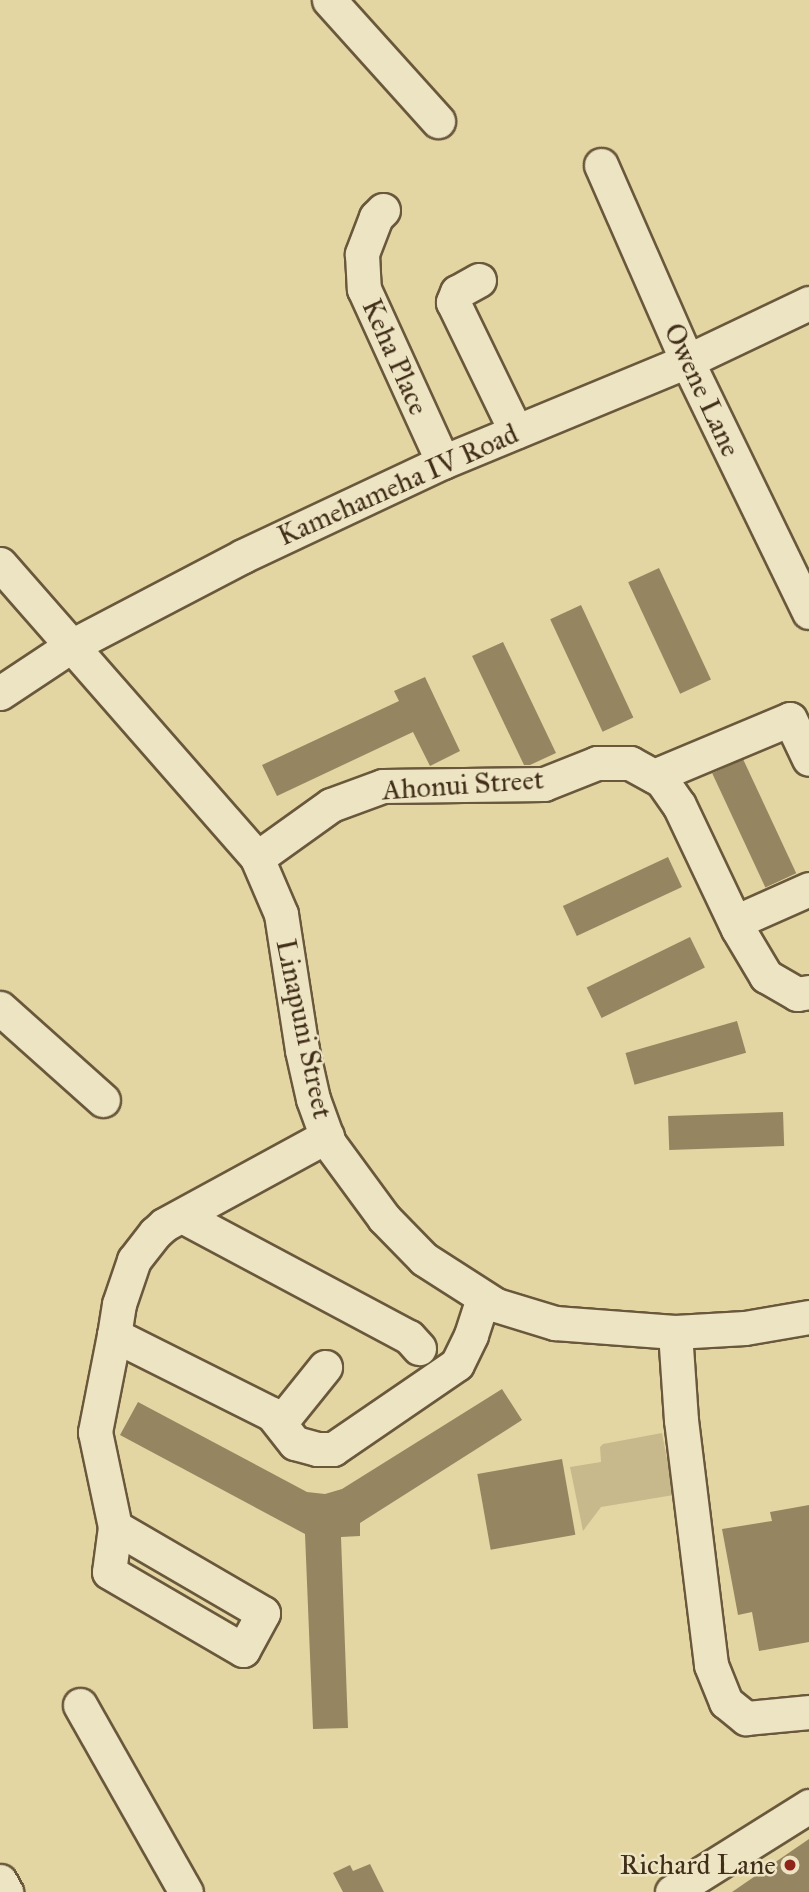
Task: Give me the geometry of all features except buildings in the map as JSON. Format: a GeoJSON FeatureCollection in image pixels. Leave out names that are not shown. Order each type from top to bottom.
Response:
{"type":"FeatureCollection","features":[{"type":"Feature","properties":{"kind":"street"},"geometry":{"type":"LineString","coordinates":[[329,0],[438,121]]}},
{"type":"Feature","properties":{"kind":"street","name":"Owene Lane"},"geometry":{"type":"LineString","coordinates":[[601,165],[687,360],[809,612]]}},
{"type":"Feature","properties":{"kind":"street","name":"Keha Place"},"geometry":{"type":"LineString","coordinates":[[383,211],[376,217],[362,254],[364,289],[443,462]]}},
{"type":"Feature","properties":{"kind":"street"},"geometry":{"type":"LineString","coordinates":[[479,280],[457,292],[453,302],[516,432]]}},
{"type":"Feature","properties":{"kind":"street","name":"Kamehameha IV Road"},"geometry":{"type":"LineString","coordinates":[[0,692],[71,646],[243,556],[443,462],[687,360],[809,303]]}},
{"type":"Feature","properties":{"kind":"street","name":"Linapuni Street"},"geometry":{"type":"LineString","coordinates":[[0,565],[257,858],[281,914],[302,1050],[313,1099],[327,1136],[384,1218],[424,1259],[483,1298],[555,1323],[675,1332],[745,1328],[809,1317]]}},
{"type":"Feature","properties":{"kind":"street"},"geometry":{"type":"LineString","coordinates":[[654,776],[790,719],[809,759]]}},
{"type":"Feature","properties":{"kind":"street","name":"Ahonui Street"},"geometry":{"type":"LineString","coordinates":[[257,858],[331,805],[383,786],[544,784],[597,763],[630,763],[662,781],[679,805],[734,922],[766,976],[796,994],[809,992]]}},
{"type":"Feature","properties":{"kind":"street"},"geometry":{"type":"LineString","coordinates":[[734,922],[809,889]]}},
{"type":"Feature","properties":{"kind":"street"},"geometry":{"type":"LineString","coordinates":[[0,1008],[103,1100]]}},
{"type":"Feature","properties":{"kind":"street"},"geometry":{"type":"LineString","coordinates":[[116,1527],[94,1432],[119,1304],[134,1260],[164,1225],[327,1136]]}},
{"type":"Feature","properties":{"kind":"street"},"geometry":{"type":"LineString","coordinates":[[182,1216],[409,1337],[419,1348]]}},
{"type":"Feature","properties":{"kind":"street"},"geometry":{"type":"LineString","coordinates":[[114,1335],[272,1415],[295,1443],[317,1449],[333,1449],[457,1364],[471,1335],[483,1298]]}},
{"type":"Feature","properties":{"kind":"street"},"geometry":{"type":"LineString","coordinates":[[675,1332],[682,1432],[711,1665],[726,1702],[746,1718],[809,1712]]}},
{"type":"Feature","properties":{"kind":"street"},"geometry":{"type":"LineString","coordinates":[[280,1423],[325,1367]]}},
{"type":"Feature","properties":{"kind":"street"},"geometry":{"type":"LineString","coordinates":[[80,1705],[186,1892]]}},
{"type":"Feature","properties":{"kind":"street"},"geometry":{"type":"LineString","coordinates":[[672,1892],[809,1806]]}},
{"type":"Feature","properties":{"kind":"street"},"geometry":{"type":"LineString","coordinates":[[0,1881],[6,1892]]}},
{"type":"Feature","properties":{"kind":"shaded area"},"geometry":{"type":"Polygon","coordinates":[[[662,1433],[674,1495],[601,1507],[583,1531],[570,1467],[601,1462],[600,1447],[603,1444],[662,1433]]]}},
{"type":"Feature","properties":{"kind":"place","name":"Richard Lane"},"geometry":{"type":"Point","coordinates":[790,1865]}}]}
